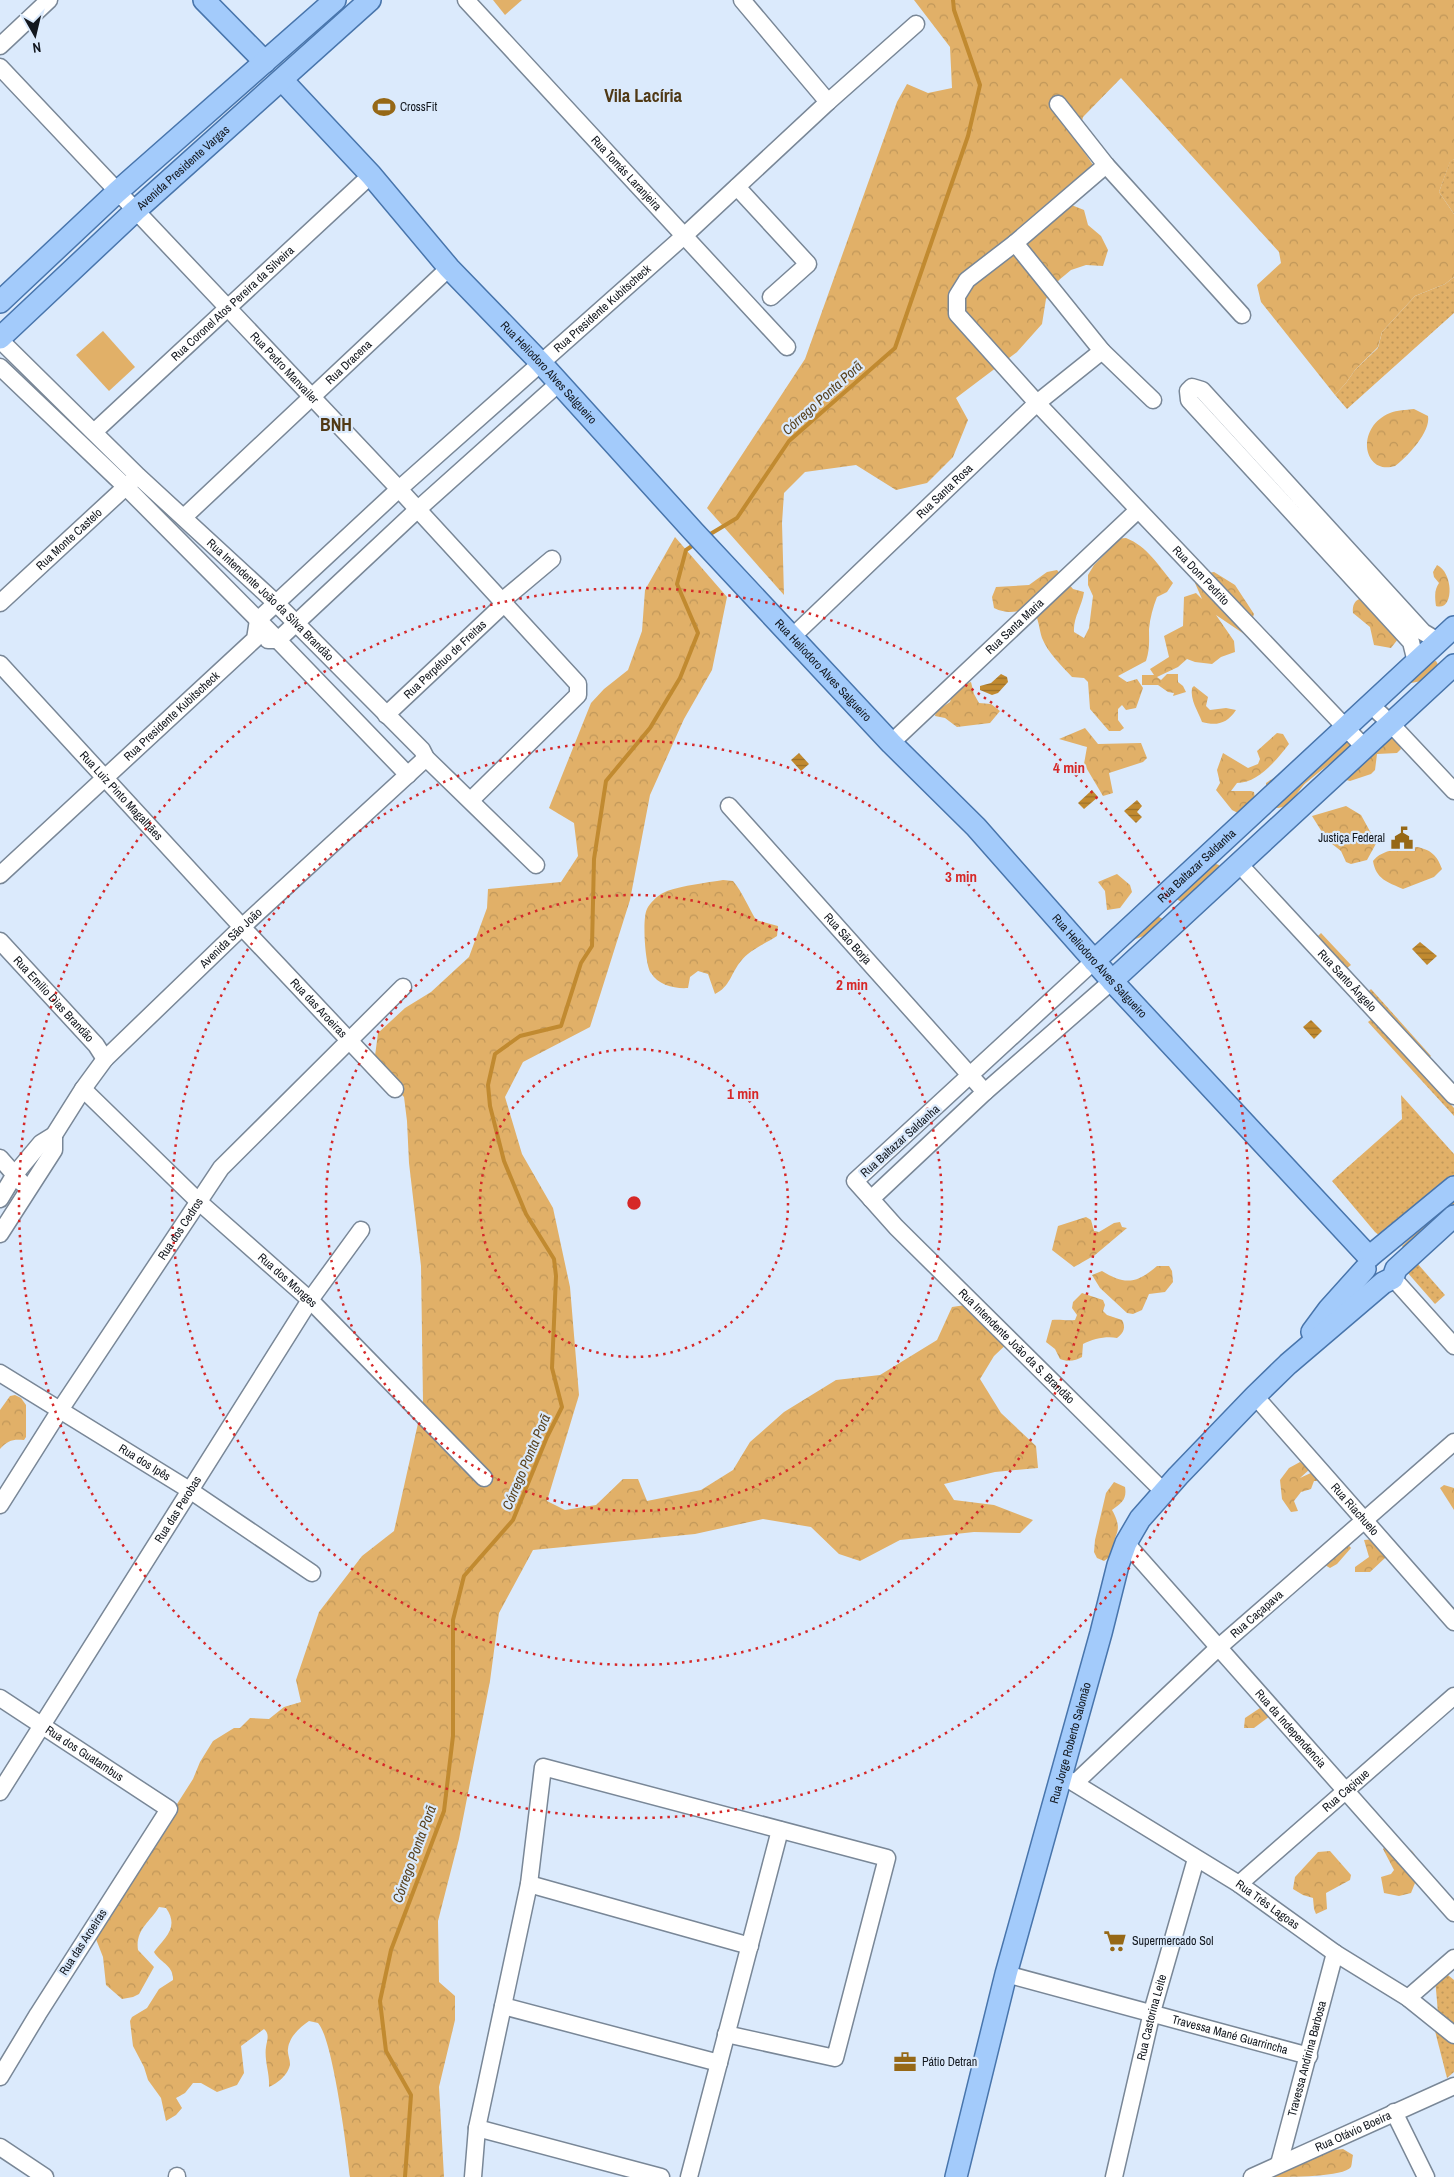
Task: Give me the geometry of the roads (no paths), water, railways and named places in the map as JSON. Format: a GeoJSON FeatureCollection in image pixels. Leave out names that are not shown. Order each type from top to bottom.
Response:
{"type":"FeatureCollection","features":[{"type":"Feature","properties":{"kind":"main road"},"geometry":{"type":"LineString","coordinates":[[204,0],[265,62],[262,66],[263,77],[272,83],[282,80]]}},
{"type":"Feature","properties":{"kind":"main road","name":"Avenida Presidente Vargas"},"geometry":{"type":"LineString","coordinates":[[0,302],[117,192],[335,0]]}},
{"type":"Feature","properties":{"kind":"main road","name":"Avenida Presidente Vargas"},"geometry":{"type":"LineString","coordinates":[[0,339],[135,210],[370,0]]}},
{"type":"Feature","properties":{"kind":"main road","name":"Rua Heliodoro Alves Salgueiro"},"geometry":{"type":"LineString","coordinates":[[282,80],[371,175],[449,268],[540,362],[792,637],[892,743],[976,827],[1112,981],[1371,1260]]}},
{"type":"Feature","properties":{"kind":"main road","name":"Rua Baltazar Saldanha"},"geometry":{"type":"LineString","coordinates":[[1094,961],[1344,727],[1371,705],[1454,627]]}},
{"type":"Feature","properties":{"kind":"main road","name":"Rua Baltazar Saldanha"},"geometry":{"type":"LineString","coordinates":[[1112,981],[1454,665]]}},
{"type":"Feature","properties":{"kind":"main road","name":"Rua Jorge Roberto Salomão"},"geometry":{"type":"LineString","coordinates":[[1288,1364],[1329,1309],[1371,1260],[1454,1187]]}},
{"type":"Feature","properties":{"kind":"main road","name":"Rua Jorge Roberto Salomão"},"geometry":{"type":"LineString","coordinates":[[956,2177],[1006,1974],[1068,1780],[1118,1565],[1126,1543],[1140,1520],[1164,1492],[1255,1396],[1288,1364],[1391,1277],[1454,1216]]}},
{"type":"Feature","properties":{"kind":"main road"},"geometry":{"type":"LineString","coordinates":[[1371,1260],[1389,1254],[1393,1258],[1391,1277]]}},
{"type":"Feature","properties":{"kind":"street"},"geometry":{"type":"LineString","coordinates":[[0,46],[49,0]]}},
{"type":"Feature","properties":{"kind":"street","name":"Rua Tomás Laranjeira"},"geometry":{"type":"LineString","coordinates":[[466,0],[786,347]]}},
{"type":"Feature","properties":{"kind":"street"},"geometry":{"type":"LineString","coordinates":[[742,0],[828,102]]}},
{"type":"Feature","properties":{"kind":"street","name":"Rua Presidente Kubitscheck"},"geometry":{"type":"LineString","coordinates":[[258,620],[399,489],[684,236],[828,102],[916,24]]}},
{"type":"Feature","properties":{"kind":"street","name":"Rua Pedro Manvailer"},"geometry":{"type":"LineString","coordinates":[[0,67],[399,489],[576,681],[579,689],[578,695],[471,800]]}},
{"type":"Feature","properties":{"kind":"street"},"geometry":{"type":"LineString","coordinates":[[1058,104],[1106,165],[1242,315]]}},
{"type":"Feature","properties":{"kind":"street","name":"Rua Dom Pedrito"},"geometry":{"type":"LineString","coordinates":[[1106,165],[1015,243],[967,280],[957,296],[957,314],[1037,403],[1365,748]]}},
{"type":"Feature","properties":{"kind":"street","name":"Rua Coronel Atos Pereira da Silveira"},"geometry":{"type":"LineString","coordinates":[[94,432],[371,175]]}},
{"type":"Feature","properties":{"kind":"street"},"geometry":{"type":"LineString","coordinates":[[737,187],[808,264],[771,298]]}},
{"type":"Feature","properties":{"kind":"street"},"geometry":{"type":"LineString","coordinates":[[1015,243],[1102,352],[1153,400]]}},
{"type":"Feature","properties":{"kind":"street","name":"Rua Dracena"},"geometry":{"type":"LineString","coordinates":[[184,518],[310,397],[449,268]]}},
{"type":"Feature","properties":{"kind":"street","name":"Rua Intendente João da Silva Brandão"},"geometry":{"type":"LineString","coordinates":[[0,339],[138,476],[296,622],[422,750],[426,758],[536,864]]}},
{"type":"Feature","properties":{"kind":"street","name":"Rua Santa Rosa"},"geometry":{"type":"LineString","coordinates":[[792,637],[1037,403],[1102,352]]}},
{"type":"Feature","properties":{"kind":"street","name":"Rua Intendente João da Silva Brandão"},"geometry":{"type":"LineString","coordinates":[[0,367],[126,487],[278,640],[408,775]]}},
{"type":"Feature","properties":{"kind":"street"},"geometry":{"type":"LineString","coordinates":[[258,620],[255,639],[278,640],[417,510],[559,383]]}},
{"type":"Feature","properties":{"kind":"street"},"geometry":{"type":"LineString","coordinates":[[1416,662],[1412,642],[1298,506],[1202,390],[1192,387],[1188,391],[1189,400],[1298,506],[1423,632],[1438,641]]}},
{"type":"Feature","properties":{"kind":"street","name":"Rua Monte Castelo"},"geometry":{"type":"LineString","coordinates":[[0,603],[138,476]]}},
{"type":"Feature","properties":{"kind":"street","name":"Rua Santa Maria"},"geometry":{"type":"LineString","coordinates":[[892,743],[1138,510]]}},
{"type":"Feature","properties":{"kind":"street","name":"Rua Perpétuo de Freitas"},"geometry":{"type":"LineString","coordinates":[[386,715],[503,602],[552,559]]}},
{"type":"Feature","properties":{"kind":"street","name":"Rua Presidente Kubitscheck"},"geometry":{"type":"LineString","coordinates":[[0,875],[255,639]]}},
{"type":"Feature","properties":{"kind":"street","name":"Rua Luiz Pinto Magalhães"},"geometry":{"type":"LineString","coordinates":[[0,664],[242,927]]}},
{"type":"Feature","properties":{"kind":"street"},"geometry":{"type":"LineString","coordinates":[[1371,705],[1454,791]]}},
{"type":"Feature","properties":{"kind":"street","name":"Avenida São João"},"geometry":{"type":"LineString","coordinates":[[0,1199],[14,1174],[42,1143],[54,1135],[83,1089],[106,1059],[242,927],[426,758]]}},
{"type":"Feature","properties":{"kind":"street","name":"Rua São Borja"},"geometry":{"type":"LineString","coordinates":[[729,806],[986,1092]]}},
{"type":"Feature","properties":{"kind":"street","name":"Rua Santo Ângelo"},"geometry":{"type":"LineString","coordinates":[[1239,864],[1454,1096]]}},
{"type":"Feature","properties":{"kind":"street","name":"Rua das Aroeiras"},"geometry":{"type":"LineString","coordinates":[[242,927],[395,1088]]}},
{"type":"Feature","properties":{"kind":"street","name":"Rua Emilio Dias Brandão"},"geometry":{"type":"LineString","coordinates":[[0,940],[96,1045],[106,1059]]}},
{"type":"Feature","properties":{"kind":"street","name":"Rua Baltazar Saldanha"},"geometry":{"type":"LineString","coordinates":[[1094,961],[855,1181],[870,1199],[986,1092],[1112,981]]}},
{"type":"Feature","properties":{"kind":"street","name":"Rua dos Cedros"},"geometry":{"type":"LineString","coordinates":[[0,1505],[60,1410],[221,1168],[403,988]]}},
{"type":"Feature","properties":{"kind":"street","name":"Rua dos Monges"},"geometry":{"type":"LineString","coordinates":[[83,1089],[198,1201],[310,1300],[484,1478]]}},
{"type":"Feature","properties":{"kind":"street","name":"Avenida São João"},"geometry":{"type":"LineString","coordinates":[[0,1234],[27,1189],[54,1150],[54,1135]]}},
{"type":"Feature","properties":{"kind":"street"},"geometry":{"type":"LineString","coordinates":[[0,1158],[27,1189]]}},
{"type":"Feature","properties":{"kind":"street","name":"Rua Intendente João da S. Brandão"},"geometry":{"type":"LineString","coordinates":[[870,1199],[1164,1492]]}},
{"type":"Feature","properties":{"kind":"street","name":"Rua das Perobas"},"geometry":{"type":"LineString","coordinates":[[0,1792],[310,1300],[361,1230]]}},
{"type":"Feature","properties":{"kind":"street"},"geometry":{"type":"LineString","coordinates":[[1391,1277],[1454,1346]]}},
{"type":"Feature","properties":{"kind":"street","name":"Rua dos Ipês"},"geometry":{"type":"LineString","coordinates":[[0,1373],[191,1491],[312,1573]]}},
{"type":"Feature","properties":{"kind":"street","name":"Rua Riachuelo"},"geometry":{"type":"LineString","coordinates":[[1255,1396],[1454,1622]]}},
{"type":"Feature","properties":{"kind":"street","name":"Rua Caçapava"},"geometry":{"type":"LineString","coordinates":[[1068,1780],[1454,1442]]}},
{"type":"Feature","properties":{"kind":"street","name":"Rua da Independencia"},"geometry":{"type":"LineString","coordinates":[[1126,1543],[1454,1913]]}},
{"type":"Feature","properties":{"kind":"street","name":"Rua Caçique"},"geometry":{"type":"LineString","coordinates":[[1240,1884],[1454,1696]]}},
{"type":"Feature","properties":{"kind":"street","name":"Rua dos Guatambus"},"geometry":{"type":"LineString","coordinates":[[0,1698],[169,1809]]}},
{"type":"Feature","properties":{"kind":"street"},"geometry":{"type":"LineString","coordinates":[[473,2177],[478,2128],[529,1884],[543,1767],[887,1858],[835,2058],[726,2034]]}},
{"type":"Feature","properties":{"kind":"street","name":"Rua Três Lagoas"},"geometry":{"type":"LineString","coordinates":[[1068,1780],[1240,1884],[1336,1953],[1408,1998],[1454,2035]]}},
{"type":"Feature","properties":{"kind":"street","name":"Rua das Aroeiras"},"geometry":{"type":"LineString","coordinates":[[0,2077],[169,1809]]}},
{"type":"Feature","properties":{"kind":"street"},"geometry":{"type":"LineString","coordinates":[[689,2177],[780,1830]]}},
{"type":"Feature","properties":{"kind":"street","name":"Rua Castorina Leite"},"geometry":{"type":"LineString","coordinates":[[1114,2177],[1152,2012],[1196,1859]]}},
{"type":"Feature","properties":{"kind":"street"},"geometry":{"type":"LineString","coordinates":[[529,1884],[750,1946]]}},
{"type":"Feature","properties":{"kind":"street","name":"Travessa Andirina Barbosa"},"geometry":{"type":"LineString","coordinates":[[1279,2164],[1336,1953]]}},
{"type":"Feature","properties":{"kind":"street"},"geometry":{"type":"LineString","coordinates":[[1408,1998],[1454,1958]]}},
{"type":"Feature","properties":{"kind":"street","name":"Travessa Mané Guarrincha"},"geometry":{"type":"LineString","coordinates":[[1006,1974],[1309,2056]]}},
{"type":"Feature","properties":{"kind":"street"},"geometry":{"type":"LineString","coordinates":[[503,2006],[719,2063]]}},
{"type":"Feature","properties":{"kind":"street","name":"Rua Otávio Boeira"},"geometry":{"type":"LineString","coordinates":[[1256,2176],[1454,2086]]}},
{"type":"Feature","properties":{"kind":"street"},"geometry":{"type":"LineString","coordinates":[[1394,2112],[1426,2177]]}},
{"type":"Feature","properties":{"kind":"street"},"geometry":{"type":"LineString","coordinates":[[478,2128],[661,2177]]}},
{"type":"Feature","properties":{"kind":"street"},"geometry":{"type":"LineString","coordinates":[[0,2147],[46,2177]]}},
{"type":"Feature","properties":{"kind":"waterway","name":"Córrego Ponta Porã"},"geometry":{"type":"LineString","coordinates":[[707,536],[737,518],[789,441],[895,348],[968,136],[980,85],[954,10],[953,0]]}},
{"type":"Feature","properties":{"kind":"waterway","name":"Córrego Ponta Porã"},"geometry":{"type":"LineString","coordinates":[[405,2177],[411,2095],[386,2051],[380,2001],[391,1950],[444,1811],[453,1736],[453,1620],[464,1576],[513,1520],[547,1437],[562,1407],[552,1368],[556,1276],[554,1259],[526,1214],[504,1161],[490,1106],[488,1085],[495,1054],[520,1036],[561,1026],[581,963],[592,946],[594,859],[606,781],[650,728],[680,678],[698,633],[677,584],[686,550],[695,544]]}},
{"type":"Feature","properties":{"kind":"place","name":"CrossFit"},"geometry":{"type":"Point","coordinates":[384,107]}},
{"type":"Feature","properties":{"kind":"place","name":"Justiça Federal"},"geometry":{"type":"Point","coordinates":[1402,838]}},
{"type":"Feature","properties":{"kind":"place","name":"Supermercado Sol"},"geometry":{"type":"Point","coordinates":[1115,1941]}},
{"type":"Feature","properties":{"kind":"place","name":"Pátio Detran"},"geometry":{"type":"Point","coordinates":[905,2062]}},
{"type":"Feature","properties":{"kind":"district","name":"Vila Lacíria"},"geometry":{"type":"Point","coordinates":[643,95]}},
{"type":"Feature","properties":{"kind":"district","name":"BNH"},"geometry":{"type":"Point","coordinates":[336,424]}}]}
